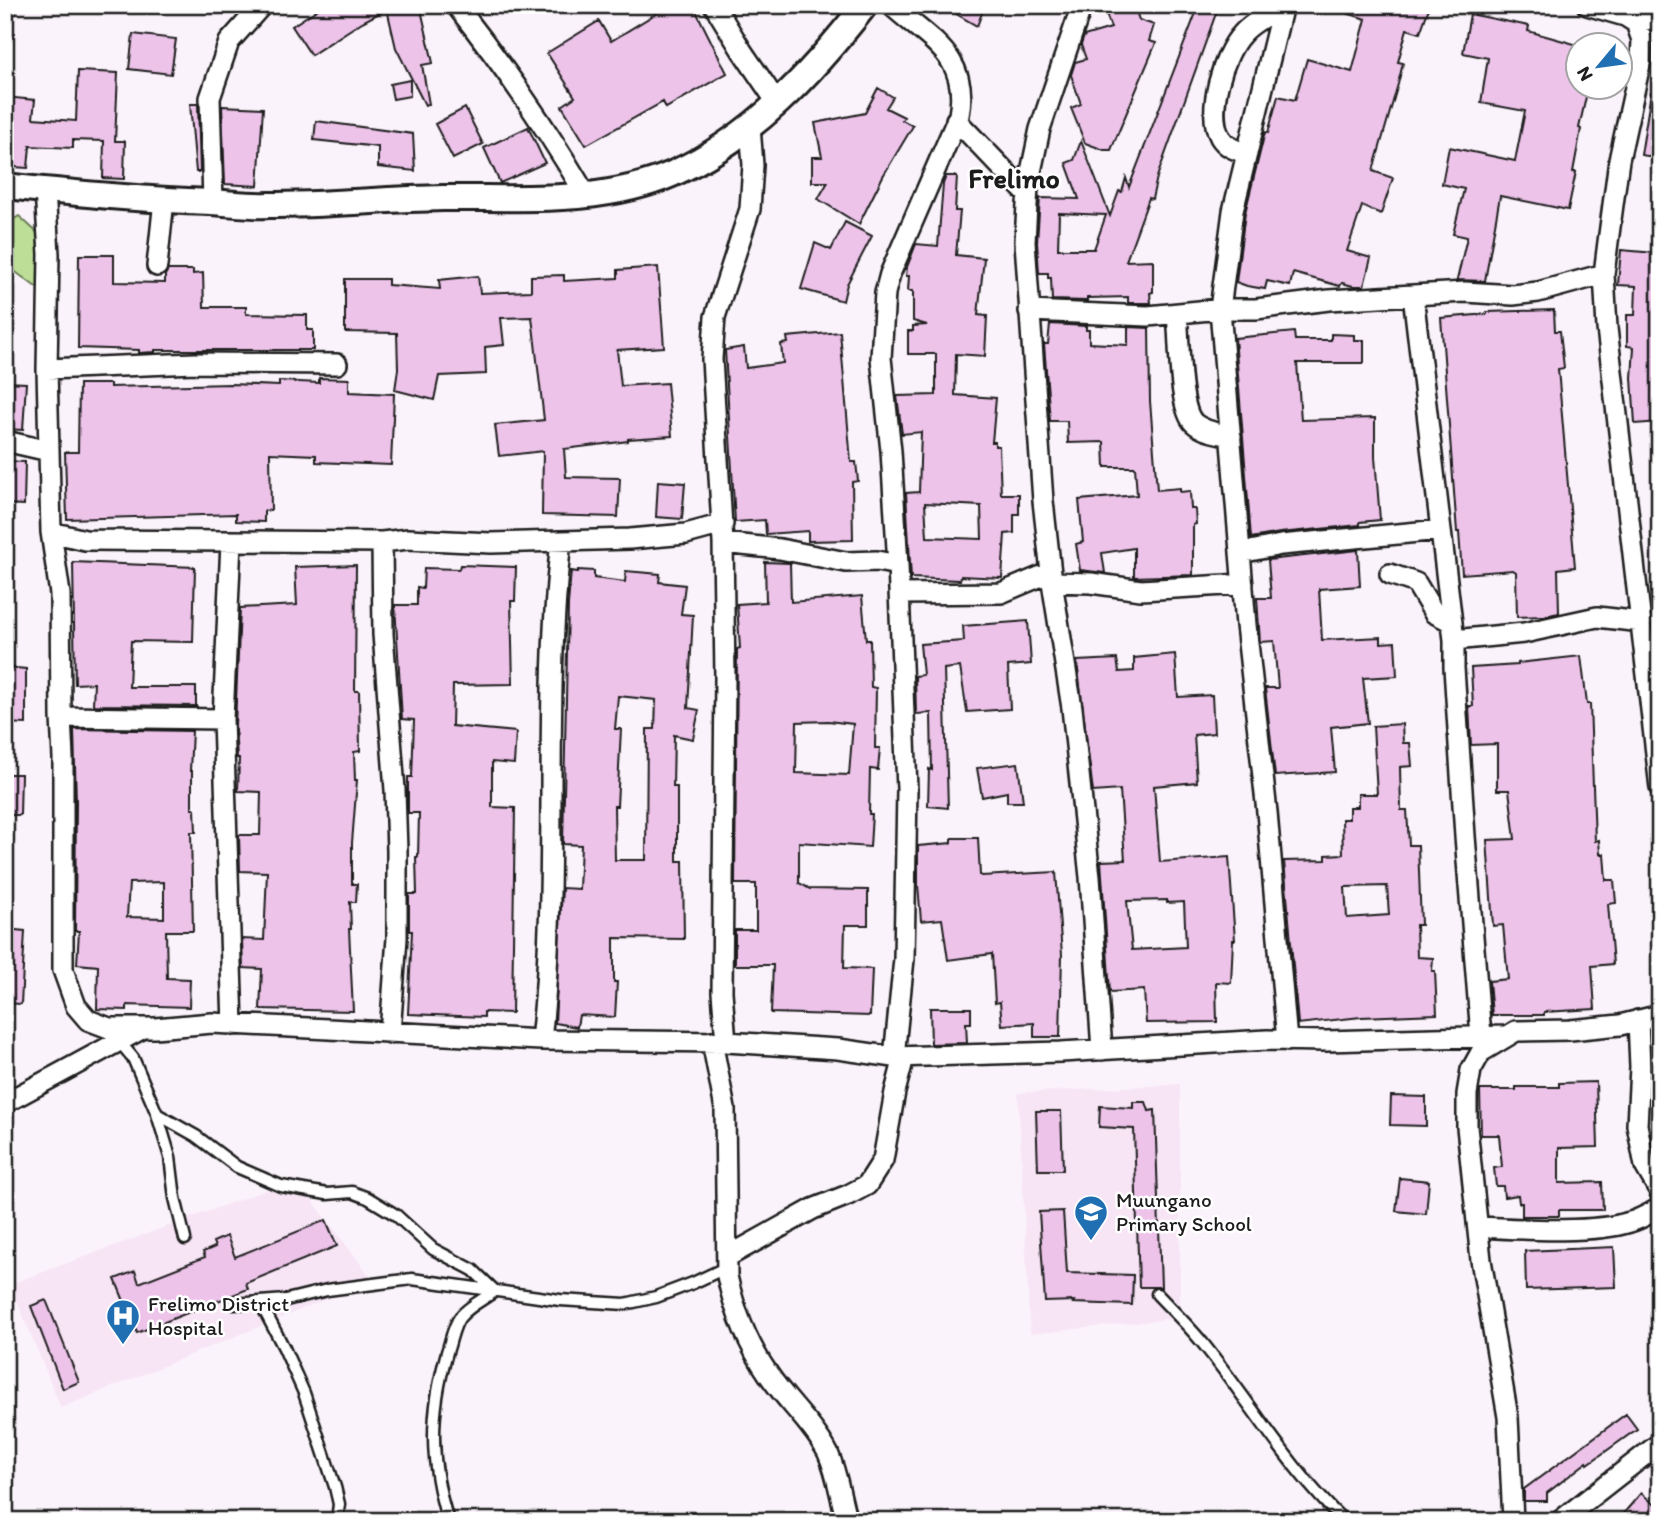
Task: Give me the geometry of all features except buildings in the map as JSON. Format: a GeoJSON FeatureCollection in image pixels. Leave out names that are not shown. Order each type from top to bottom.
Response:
{"type":"FeatureCollection","features":[{"type":"Feature","properties":{"kind":"street"},"geometry":{"type":"LineString","coordinates":[[213,202],[210,99],[229,42],[262,5]]}},
{"type":"Feature","properties":{"kind":"street"},"geometry":{"type":"LineString","coordinates":[[456,5],[549,133],[586,195]]}},
{"type":"Feature","properties":{"kind":"street"},"geometry":{"type":"LineString","coordinates":[[714,5],[778,104]]}},
{"type":"Feature","properties":{"kind":"street"},"geometry":{"type":"LineString","coordinates":[[5,186],[164,201],[267,205],[383,199],[586,195],[633,187],[671,174],[704,157],[750,127],[778,104],[820,61],[865,5]]}},
{"type":"Feature","properties":{"kind":"street"},"geometry":{"type":"LineString","coordinates":[[727,1262],[813,1209],[867,1185],[883,1160],[895,1092],[904,959],[907,789],[900,594],[891,451],[881,358],[885,293],[890,274],[957,120],[962,96],[958,72],[945,53],[891,5]]}},
{"type":"Feature","properties":{"kind":"street"},"geometry":{"type":"LineString","coordinates":[[1082,5],[1040,129],[1027,194],[1025,242],[1041,478],[1052,577],[1072,708],[1090,877],[1102,1049]]}},
{"type":"Feature","properties":{"kind":"street"},"geometry":{"type":"LineString","coordinates":[[1587,5],[1625,16],[1636,23],[1642,40],[1641,60],[1619,160],[1605,274],[1607,328],[1660,788]]}},
{"type":"Feature","properties":{"kind":"street"},"geometry":{"type":"LineString","coordinates":[[1282,6],[1233,211],[1220,309],[1240,554],[1287,1041]]}},
{"type":"Feature","properties":{"kind":"street"},"geometry":{"type":"LineString","coordinates":[[1247,154],[1229,147],[1220,138],[1215,125],[1214,108],[1218,87],[1233,45],[1244,31],[1282,6]]}},
{"type":"Feature","properties":{"kind":"street"},"geometry":{"type":"LineString","coordinates":[[1636,23],[1660,16]]}},
{"type":"Feature","properties":{"kind":"street"},"geometry":{"type":"LineString","coordinates":[[957,120],[1027,194]]}},
{"type":"Feature","properties":{"kind":"street"},"geometry":{"type":"LineString","coordinates":[[750,127],[753,165],[750,209],[715,317],[713,386],[723,534],[725,677],[722,992],[719,1042],[725,1109],[727,1262],[733,1303],[747,1339],[770,1377],[794,1405],[827,1452],[839,1485],[847,1521]]}},
{"type":"Feature","properties":{"kind":"street"},"geometry":{"type":"LineString","coordinates":[[45,190],[49,254],[47,369],[51,532],[60,594],[63,970],[76,1006],[88,1020],[109,1028],[212,1023],[541,1040],[719,1042],[838,1049],[899,1057],[1287,1041],[1505,1036]]}},
{"type":"Feature","properties":{"kind":"street"},"geometry":{"type":"LineString","coordinates":[[157,266],[164,201]]}},
{"type":"Feature","properties":{"kind":"street"},"geometry":{"type":"LineString","coordinates":[[1029,311],[1124,316],[1177,315],[1329,300],[1465,292],[1513,295],[1538,292],[1605,274]]}},
{"type":"Feature","properties":{"kind":"street"},"geometry":{"type":"LineString","coordinates":[[1413,295],[1453,631],[1462,794],[1481,1036]]}},
{"type":"Feature","properties":{"kind":"street"},"geometry":{"type":"LineString","coordinates":[[1177,315],[1183,392],[1189,416],[1202,428],[1231,436]]}},
{"type":"Feature","properties":{"kind":"street"},"geometry":{"type":"LineString","coordinates":[[47,369],[195,363],[337,364]]}},
{"type":"Feature","properties":{"kind":"street"},"geometry":{"type":"LineString","coordinates":[[5,442],[49,452]]}},
{"type":"Feature","properties":{"kind":"street"},"geometry":{"type":"LineString","coordinates":[[1240,554],[1281,545],[1440,530]]}},
{"type":"Feature","properties":{"kind":"street"},"geometry":{"type":"LineString","coordinates":[[51,532],[85,540],[382,542],[408,538],[491,543],[723,534],[779,549],[846,562],[877,561],[898,565]]}},
{"type":"Feature","properties":{"kind":"street"},"geometry":{"type":"LineString","coordinates":[[541,1040],[550,940],[553,631],[561,541]]}},
{"type":"Feature","properties":{"kind":"street"},"geometry":{"type":"LineString","coordinates":[[231,542],[223,719],[233,1025]]}},
{"type":"Feature","properties":{"kind":"street"},"geometry":{"type":"LineString","coordinates":[[382,542],[383,634],[396,838],[397,938],[390,1033]]}},
{"type":"Feature","properties":{"kind":"street"},"geometry":{"type":"LineString","coordinates":[[1390,574],[1416,583],[1434,613],[1453,631],[1524,634],[1597,618],[1642,622]]}},
{"type":"Feature","properties":{"kind":"street"},"geometry":{"type":"LineString","coordinates":[[900,594],[1000,593],[1052,577],[1141,590],[1243,584]]}},
{"type":"Feature","properties":{"kind":"street"},"geometry":{"type":"LineString","coordinates":[[61,717],[223,719]]}},
{"type":"Feature","properties":{"kind":"street"},"geometry":{"type":"LineString","coordinates":[[1513,1521],[1508,1417],[1481,1260],[1466,1127],[1471,1070],[1481,1052],[1516,1031],[1570,1030],[1660,1015]]}},
{"type":"Feature","properties":{"kind":"street"},"geometry":{"type":"LineString","coordinates":[[1638,1020],[1640,1067],[1637,1125],[1645,1166],[1660,1192]]}},
{"type":"Feature","properties":{"kind":"street"},"geometry":{"type":"LineString","coordinates":[[5,1103],[142,1028]]}},
{"type":"Feature","properties":{"kind":"street"},"geometry":{"type":"LineString","coordinates":[[1478,1227],[1516,1229],[1607,1226],[1631,1222],[1660,1208]]}},
{"type":"Feature","properties":{"kind":"street"},"geometry":{"type":"LineString","coordinates":[[1560,1521],[1660,1443]]}},
{"type":"Feature","properties":{"kind":"lane"},"geometry":{"type":"LineString","coordinates":[[119,1041],[133,1058],[157,1114],[170,1157],[175,1198],[185,1239]]}},
{"type":"Feature","properties":{"kind":"lane"},"geometry":{"type":"LineString","coordinates":[[157,1114],[195,1136],[237,1167],[281,1186],[327,1194],[352,1192],[368,1198],[396,1215],[433,1249],[472,1270],[495,1291]]}},
{"type":"Feature","properties":{"kind":"lane"},"geometry":{"type":"LineString","coordinates":[[234,1304],[412,1279],[595,1304],[625,1304],[656,1297],[693,1283],[727,1262]]}},
{"type":"Feature","properties":{"kind":"lane"},"geometry":{"type":"LineString","coordinates":[[448,1521],[433,1460],[438,1385],[454,1330],[461,1317],[495,1291]]}},
{"type":"Feature","properties":{"kind":"lane"},"geometry":{"type":"LineString","coordinates":[[1157,1294],[1200,1339],[1298,1474],[1317,1496],[1345,1521]]}},
{"type":"Feature","properties":{"kind":"lane"},"geometry":{"type":"LineString","coordinates":[[260,1302],[304,1393],[335,1487],[339,1504],[337,1521]]}},
{"type":"Feature","properties":{"kind":"shaded area"},"geometry":{"type":"Polygon","coordinates":[[[1180,1084],[1180,1318],[1030,1334],[1018,1093],[1180,1084]]]}},
{"type":"Feature","properties":{"kind":"shaded area","name":"Frelimo District Hospital"},"geometry":{"type":"Polygon","coordinates":[[[296,1179],[373,1280],[61,1408],[10,1284],[296,1179]]]}},
{"type":"Feature","properties":{"kind":"green space"},"geometry":{"type":"Polygon","coordinates":[[[19,216],[41,236],[44,293],[5,261],[5,225],[19,216]]]}},
{"type":"Feature","properties":{"kind":"place","name":"Muungano Primary School"},"geometry":{"type":"Point","coordinates":[1091,1242]}},
{"type":"Feature","properties":{"kind":"place","name":"Frelimo District Hospital"},"geometry":{"type":"Point","coordinates":[123,1346]}},
{"type":"Feature","properties":{"kind":"district","name":"Frelimo"},"geometry":{"type":"Point","coordinates":[1014,178]}}]}
